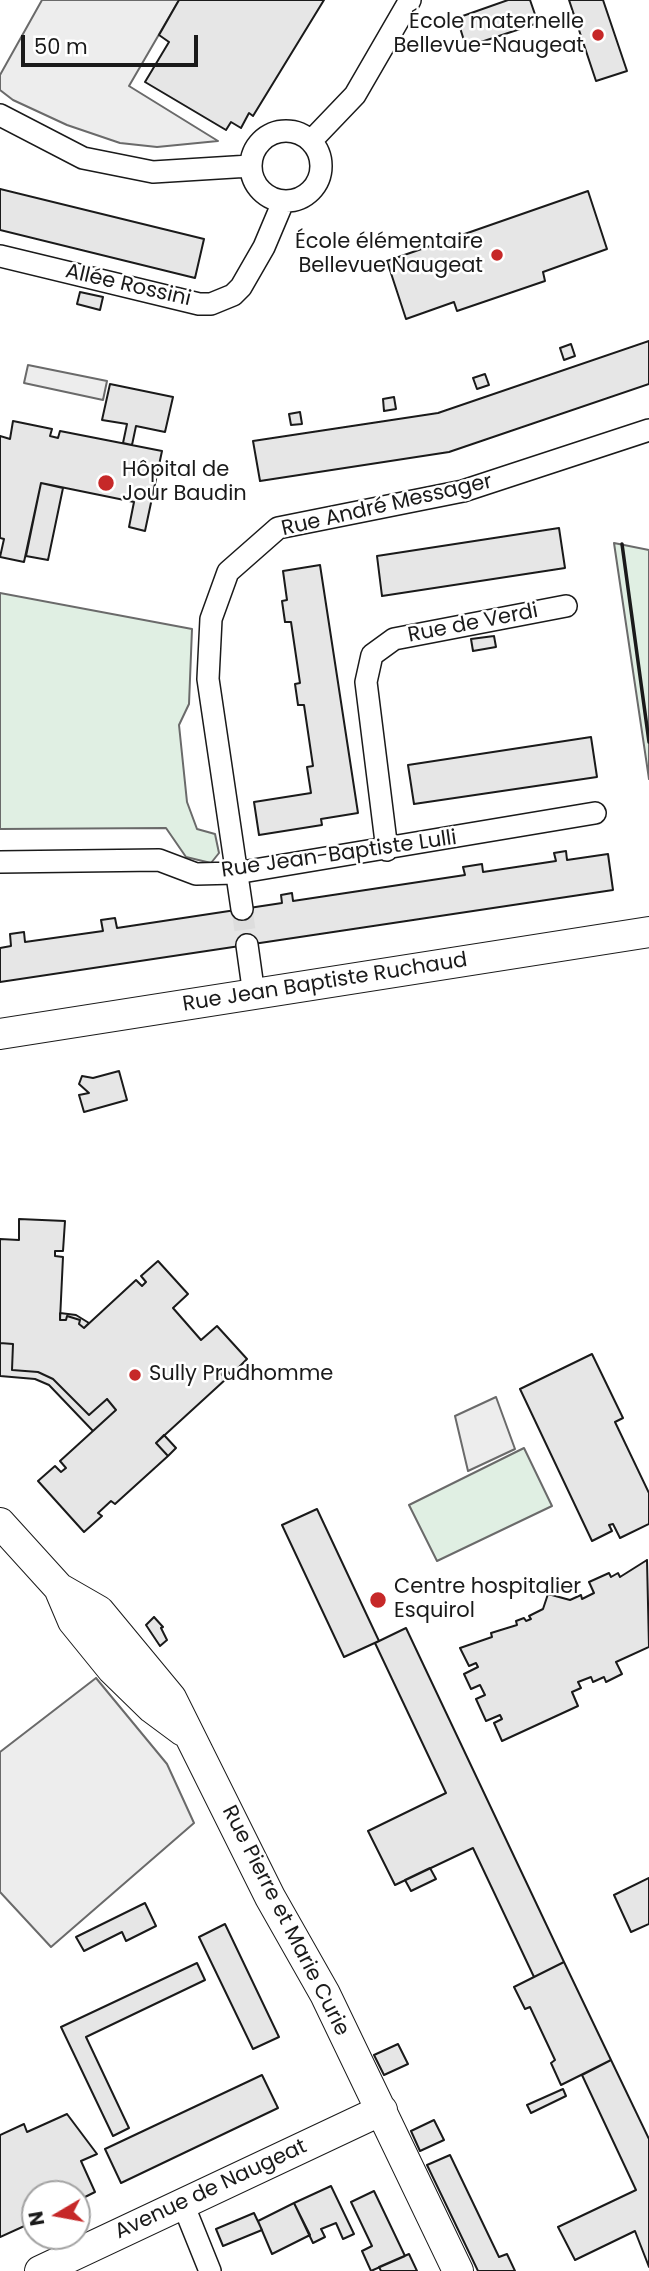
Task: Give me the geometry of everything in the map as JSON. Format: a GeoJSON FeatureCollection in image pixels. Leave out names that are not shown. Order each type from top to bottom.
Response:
{"type":"FeatureCollection","features":[{"type":"Feature","properties":{"kind":"main road","name":"Rue Jean Baptiste Ruchaud"},"geometry":{"type":"LineString","coordinates":[[0,1034],[649,932]]}},
{"type":"Feature","properties":{"kind":"main road","name":"Rue Pierre et Marie Curie"},"geometry":{"type":"LineString","coordinates":[[0,1523],[59,1588],[73,1621],[112,1670],[152,1708],[186,1733],[270,1896],[325,1994],[458,2271]]}},
{"type":"Feature","properties":{"kind":"main road","name":"Avenue de Naugeat"},"geometry":{"type":"LineString","coordinates":[[40,2271],[382,2110]]}},
{"type":"Feature","properties":{"kind":"street"},"geometry":{"type":"LineString","coordinates":[[311,141],[355,95],[410,0]]}},
{"type":"Feature","properties":{"kind":"street"},"geometry":{"type":"LineString","coordinates":[[0,115],[83,158],[153,172],[250,166]]}},
{"type":"Feature","properties":{"kind":"street"},"geometry":{"type":"LineString","coordinates":[[278,132],[301,134],[311,141],[321,163],[316,186],[296,201],[283,202],[264,194],[257,187],[250,166],[258,144],[278,132]]}},
{"type":"Feature","properties":{"kind":"street","name":"Allée Rossini"},"geometry":{"type":"LineString","coordinates":[[0,256],[199,304],[211,304],[233,295],[241,287],[264,247],[283,202]]}},
{"type":"Feature","properties":{"kind":"street","name":"Rue André Messager"},"geometry":{"type":"LineString","coordinates":[[242,909],[208,679],[211,620],[228,572],[278,528],[463,491],[649,430]]}},
{"type":"Feature","properties":{"kind":"street","name":"Rue de Verdi"},"geometry":{"type":"LineString","coordinates":[[387,850],[366,682],[372,655],[394,639],[566,606]]}},
{"type":"Feature","properties":{"kind":"street","name":"Rue Jean-Baptiste Lulli"},"geometry":{"type":"LineString","coordinates":[[0,862],[159,860],[196,874],[236,873],[387,850],[595,813]]}},
{"type":"Feature","properties":{"kind":"street"},"geometry":{"type":"LineString","coordinates":[[247,945],[254,995]]}},
{"type":"Feature","properties":{"kind":"street"},"geometry":{"type":"LineString","coordinates":[[183,2204],[210,2271]]}},
{"type":"Feature","properties":{"kind":"green space"},"geometry":{"type":"Polygon","coordinates":[[[614,543],[649,550],[649,779],[614,543]]]}},
{"type":"Feature","properties":{"kind":"green space"},"geometry":{"type":"Polygon","coordinates":[[[0,593],[192,629],[189,704],[179,725],[187,802],[197,829],[215,834],[219,853],[211,863],[186,857],[166,828],[0,829],[0,593]]]}},
{"type":"Feature","properties":{"kind":"green space"},"geometry":{"type":"Polygon","coordinates":[[[524,1448],[552,1506],[437,1561],[409,1505],[524,1448]]]}},
{"type":"Feature","properties":{"kind":"shaded area"},"geometry":{"type":"Polygon","coordinates":[[[42,0],[179,0],[129,86],[218,141],[157,147],[120,143],[67,125],[13,100],[0,90],[0,75],[42,0]]]}},
{"type":"Feature","properties":{"kind":"shaded area"},"geometry":{"type":"Polygon","coordinates":[[[28,365],[107,381],[103,400],[24,383],[28,365]]]}},
{"type":"Feature","properties":{"kind":"shaded area"},"geometry":{"type":"Polygon","coordinates":[[[496,1397],[515,1449],[468,1471],[455,1416],[496,1397]]]}},
{"type":"Feature","properties":{"kind":"shaded area"},"geometry":{"type":"Polygon","coordinates":[[[96,1678],[167,1764],[194,1823],[51,1947],[0,1892],[0,1752],[96,1678]]]}},
{"type":"Feature","properties":{"kind":"building"},"geometry":{"type":"Polygon","coordinates":[[[179,0],[324,0],[253,116],[249,113],[241,128],[231,122],[226,130],[145,82],[169,42],[159,35],[179,0]]]}},
{"type":"Feature","properties":{"kind":"building"},"geometry":{"type":"Polygon","coordinates":[[[508,0],[530,0],[538,23],[466,47],[457,18],[508,0]]]}},
{"type":"Feature","properties":{"kind":"building","name":"École maternelle Bellevue-Naugeat"},"geometry":{"type":"Polygon","coordinates":[[[569,0],[603,0],[627,71],[596,81],[569,0]]]}},
{"type":"Feature","properties":{"kind":"building"},"geometry":{"type":"Polygon","coordinates":[[[0,189],[204,239],[195,278],[0,230],[0,189]]]}},
{"type":"Feature","properties":{"kind":"building","name":"École élémentaire Bellevue Naugeat"},"geometry":{"type":"Polygon","coordinates":[[[588,191],[607,249],[543,272],[545,281],[457,311],[454,302],[406,319],[387,261],[588,191]]]}},
{"type":"Feature","properties":{"kind":"building"},"geometry":{"type":"Polygon","coordinates":[[[80,292],[103,297],[100,310],[77,304],[80,292]]]}},
{"type":"Feature","properties":{"kind":"building"},"geometry":{"type":"Polygon","coordinates":[[[649,341],[649,384],[449,452],[260,481],[253,441],[438,413],[649,341]]]}},
{"type":"Feature","properties":{"kind":"building"},"geometry":{"type":"Polygon","coordinates":[[[571,344],[575,356],[564,360],[560,348],[571,344]]]}},
{"type":"Feature","properties":{"kind":"building"},"geometry":{"type":"Polygon","coordinates":[[[485,374],[489,385],[477,389],[473,378],[485,374]]]}},
{"type":"Feature","properties":{"kind":"building"},"geometry":{"type":"Polygon","coordinates":[[[110,384],[173,397],[165,432],[136,426],[132,445],[123,443],[127,424],[102,420],[110,384]]]}},
{"type":"Feature","properties":{"kind":"building"},"geometry":{"type":"Polygon","coordinates":[[[394,397],[396,409],[384,411],[383,399],[394,397]]]}},
{"type":"Feature","properties":{"kind":"building"},"geometry":{"type":"Polygon","coordinates":[[[300,412],[302,424],[291,425],[289,414],[300,412]]]}},
{"type":"Feature","properties":{"kind":"building"},"geometry":{"type":"Polygon","coordinates":[[[13,421],[52,429],[50,436],[58,438],[60,431],[162,451],[145,531],[129,527],[134,502],[41,483],[24,562],[0,557],[4,539],[0,538],[0,436],[10,439],[13,421]]]}},
{"type":"Feature","properties":{"kind":"building"},"geometry":{"type":"Polygon","coordinates":[[[41,483],[63,488],[48,560],[26,556],[41,483]]]}},
{"type":"Feature","properties":{"kind":"building"},"geometry":{"type":"Polygon","coordinates":[[[559,528],[565,568],[382,596],[377,556],[559,528]]]}},
{"type":"Feature","properties":{"kind":"building"},"geometry":{"type":"Polygon","coordinates":[[[320,565],[358,813],[321,819],[322,825],[259,835],[254,802],[311,793],[307,767],[313,766],[304,705],[298,705],[295,684],[300,683],[291,622],[285,622],[282,601],[287,600],[283,571],[320,565]]]}},
{"type":"Feature","properties":{"kind":"building"},"geometry":{"type":"Polygon","coordinates":[[[494,636],[496,647],[473,651],[471,639],[494,636]]]}},
{"type":"Feature","properties":{"kind":"building"},"geometry":{"type":"Polygon","coordinates":[[[591,737],[597,777],[414,804],[408,765],[591,737]]]}},
{"type":"Feature","properties":{"kind":"building"},"geometry":{"type":"Polygon","coordinates":[[[566,851],[567,860],[608,854],[613,890],[0,982],[0,948],[11,946],[10,934],[24,932],[25,942],[103,931],[101,920],[115,918],[117,928],[282,903],[281,895],[292,893],[293,901],[465,875],[463,867],[482,864],[483,872],[556,861],[554,853],[566,851]]]}},
{"type":"Feature","properties":{"kind":"building"},"geometry":{"type":"Polygon","coordinates":[[[119,1071],[127,1100],[84,1112],[79,1095],[89,1093],[79,1084],[82,1076],[93,1078],[119,1071]]]}},
{"type":"Feature","properties":{"kind":"building","name":"Sully Prudhomme"},"geometry":{"type":"Polygon","coordinates":[[[19,1219],[65,1221],[63,1251],[55,1251],[55,1256],[63,1257],[60,1320],[66,1320],[67,1316],[80,1320],[79,1324],[84,1328],[136,1280],[142,1286],[146,1282],[141,1276],[158,1261],[188,1294],[173,1308],[201,1340],[217,1326],[247,1359],[231,1375],[225,1369],[220,1373],[226,1379],[156,1443],[168,1456],[115,1504],[111,1501],[98,1513],[102,1516],[84,1532],[38,1481],[55,1466],[61,1472],[66,1468],[60,1461],[116,1410],[107,1399],[89,1415],[53,1379],[38,1372],[12,1370],[13,1344],[0,1343],[0,1239],[19,1240],[19,1219]]]}},
{"type":"Feature","properties":{"kind":"building"},"geometry":{"type":"Polygon","coordinates":[[[60,1313],[76,1315],[89,1323],[84,1328],[79,1324],[80,1320],[67,1316],[66,1320],[60,1320],[60,1313]]]}},
{"type":"Feature","properties":{"kind":"building"},"geometry":{"type":"Polygon","coordinates":[[[0,1343],[13,1344],[12,1370],[38,1372],[53,1379],[89,1415],[107,1399],[116,1410],[93,1431],[49,1385],[35,1379],[0,1376],[0,1343]]]}},
{"type":"Feature","properties":{"kind":"building"},"geometry":{"type":"Polygon","coordinates":[[[592,1354],[623,1418],[615,1422],[649,1493],[649,1524],[620,1538],[613,1524],[609,1525],[612,1531],[592,1541],[520,1389],[592,1354]]]}},
{"type":"Feature","properties":{"kind":"building"},"geometry":{"type":"Polygon","coordinates":[[[164,1435],[176,1448],[168,1456],[156,1443],[164,1435]]]}},
{"type":"Feature","properties":{"kind":"building"},"geometry":{"type":"Polygon","coordinates":[[[317,1509],[379,1641],[344,1657],[282,1525],[317,1509]]]}},
{"type":"Feature","properties":{"kind":"building"},"geometry":{"type":"Polygon","coordinates":[[[647,1560],[649,1647],[616,1662],[622,1674],[606,1682],[604,1677],[593,1682],[591,1677],[578,1682],[581,1688],[572,1692],[578,1706],[502,1741],[494,1723],[502,1719],[500,1715],[486,1721],[476,1699],[485,1695],[480,1685],[471,1689],[464,1674],[478,1667],[476,1663],[469,1666],[460,1648],[492,1637],[491,1633],[517,1625],[516,1621],[531,1619],[529,1616],[543,1609],[548,1594],[570,1600],[581,1595],[582,1599],[594,1593],[589,1582],[609,1573],[611,1577],[618,1573],[620,1577],[647,1560]]]}},
{"type":"Feature","properties":{"kind":"building"},"geometry":{"type":"Polygon","coordinates":[[[154,1617],[163,1627],[161,1628],[167,1640],[160,1646],[146,1625],[154,1617]]]}},
{"type":"Feature","properties":{"kind":"building"},"geometry":{"type":"Polygon","coordinates":[[[406,1628],[564,1962],[534,1977],[473,1848],[395,1885],[368,1831],[446,1793],[375,1643],[406,1628]]]}},
{"type":"Feature","properties":{"kind":"building"},"geometry":{"type":"Polygon","coordinates":[[[430,1868],[436,1879],[411,1891],[405,1880],[430,1868]]]}},
{"type":"Feature","properties":{"kind":"building"},"geometry":{"type":"Polygon","coordinates":[[[649,1878],[649,1924],[631,1932],[614,1895],[649,1878]]]}},
{"type":"Feature","properties":{"kind":"building"},"geometry":{"type":"Polygon","coordinates":[[[145,1903],[156,1926],[126,1941],[122,1932],[84,1951],[76,1937],[145,1903]]]}},
{"type":"Feature","properties":{"kind":"building"},"geometry":{"type":"Polygon","coordinates":[[[225,1924],[279,2037],[253,2049],[199,1937],[225,1924]]]}},
{"type":"Feature","properties":{"kind":"building"},"geometry":{"type":"Polygon","coordinates":[[[564,1962],[611,2060],[561,2085],[551,2063],[555,2060],[530,2007],[525,2009],[514,1987],[564,1962]]]}},
{"type":"Feature","properties":{"kind":"building"},"geometry":{"type":"Polygon","coordinates":[[[197,1963],[205,1980],[86,2037],[129,2128],[113,2136],[61,2027],[197,1963]]]}},
{"type":"Feature","properties":{"kind":"building"},"geometry":{"type":"Polygon","coordinates":[[[398,2044],[408,2064],[384,2075],[374,2055],[398,2044]]]}},
{"type":"Feature","properties":{"kind":"building"},"geometry":{"type":"Polygon","coordinates":[[[611,2060],[649,2139],[649,2267],[635,2231],[575,2260],[558,2227],[636,2190],[582,2075],[611,2060]]]}},
{"type":"Feature","properties":{"kind":"building"},"geometry":{"type":"Polygon","coordinates":[[[262,2075],[278,2108],[121,2183],[105,2149],[262,2075]]]}},
{"type":"Feature","properties":{"kind":"building"},"geometry":{"type":"Polygon","coordinates":[[[563,2089],[566,2096],[531,2113],[527,2105],[563,2089]]]}},
{"type":"Feature","properties":{"kind":"building"},"geometry":{"type":"Polygon","coordinates":[[[67,2114],[97,2154],[81,2161],[90,2180],[21,2180],[21,2228],[0,2237],[0,2135],[24,2124],[27,2132],[67,2114]]]}},
{"type":"Feature","properties":{"kind":"building"},"geometry":{"type":"Polygon","coordinates":[[[434,2120],[444,2140],[420,2151],[411,2131],[434,2120]]]}},
{"type":"Feature","properties":{"kind":"building"},"geometry":{"type":"Polygon","coordinates":[[[450,2155],[499,2257],[507,2254],[515,2271],[478,2271],[427,2165],[450,2155]]]}},
{"type":"Feature","properties":{"kind":"building"},"geometry":{"type":"Polygon","coordinates":[[[331,2186],[354,2234],[343,2239],[336,2223],[321,2229],[325,2237],[313,2243],[294,2203],[331,2186]]]}},
{"type":"Feature","properties":{"kind":"building"},"geometry":{"type":"Polygon","coordinates":[[[374,2191],[405,2256],[371,2271],[362,2251],[372,2246],[351,2202],[374,2191]]]}},
{"type":"Feature","properties":{"kind":"building"},"geometry":{"type":"Polygon","coordinates":[[[294,2203],[310,2235],[272,2254],[258,2221],[294,2203]]]}},
{"type":"Feature","properties":{"kind":"building"},"geometry":{"type":"Polygon","coordinates":[[[254,2213],[262,2230],[223,2246],[216,2229],[254,2213]]]}},
{"type":"Feature","properties":{"kind":"building"},"geometry":{"type":"Polygon","coordinates":[[[409,2254],[417,2271],[381,2271],[379,2267],[409,2254]]]}},
{"type":"Feature","properties":{"kind":"tunnel"},"geometry":{"type":"LineString","coordinates":[[242,909],[247,945]]}},
{"type":"Feature","properties":{"kind":"wall"},"geometry":{"type":"LineString","coordinates":[[622,544],[649,742]]}},
{"type":"Feature","properties":{"kind":"place","name":"École maternelle Bellevue-Naugeat"},"geometry":{"type":"Point","coordinates":[598,35]}},
{"type":"Feature","properties":{"kind":"place","name":"École élémentaire Bellevue Naugeat"},"geometry":{"type":"Point","coordinates":[497,255]}},
{"type":"Feature","properties":{"kind":"place","name":"Hôpital de Jour Baudin"},"geometry":{"type":"Point","coordinates":[106,483]}},
{"type":"Feature","properties":{"kind":"place","name":"Sully Prudhomme"},"geometry":{"type":"Point","coordinates":[135,1375]}},
{"type":"Feature","properties":{"kind":"place","name":"Centre hospitalier Esquirol"},"geometry":{"type":"Point","coordinates":[378,1600]}}]}
